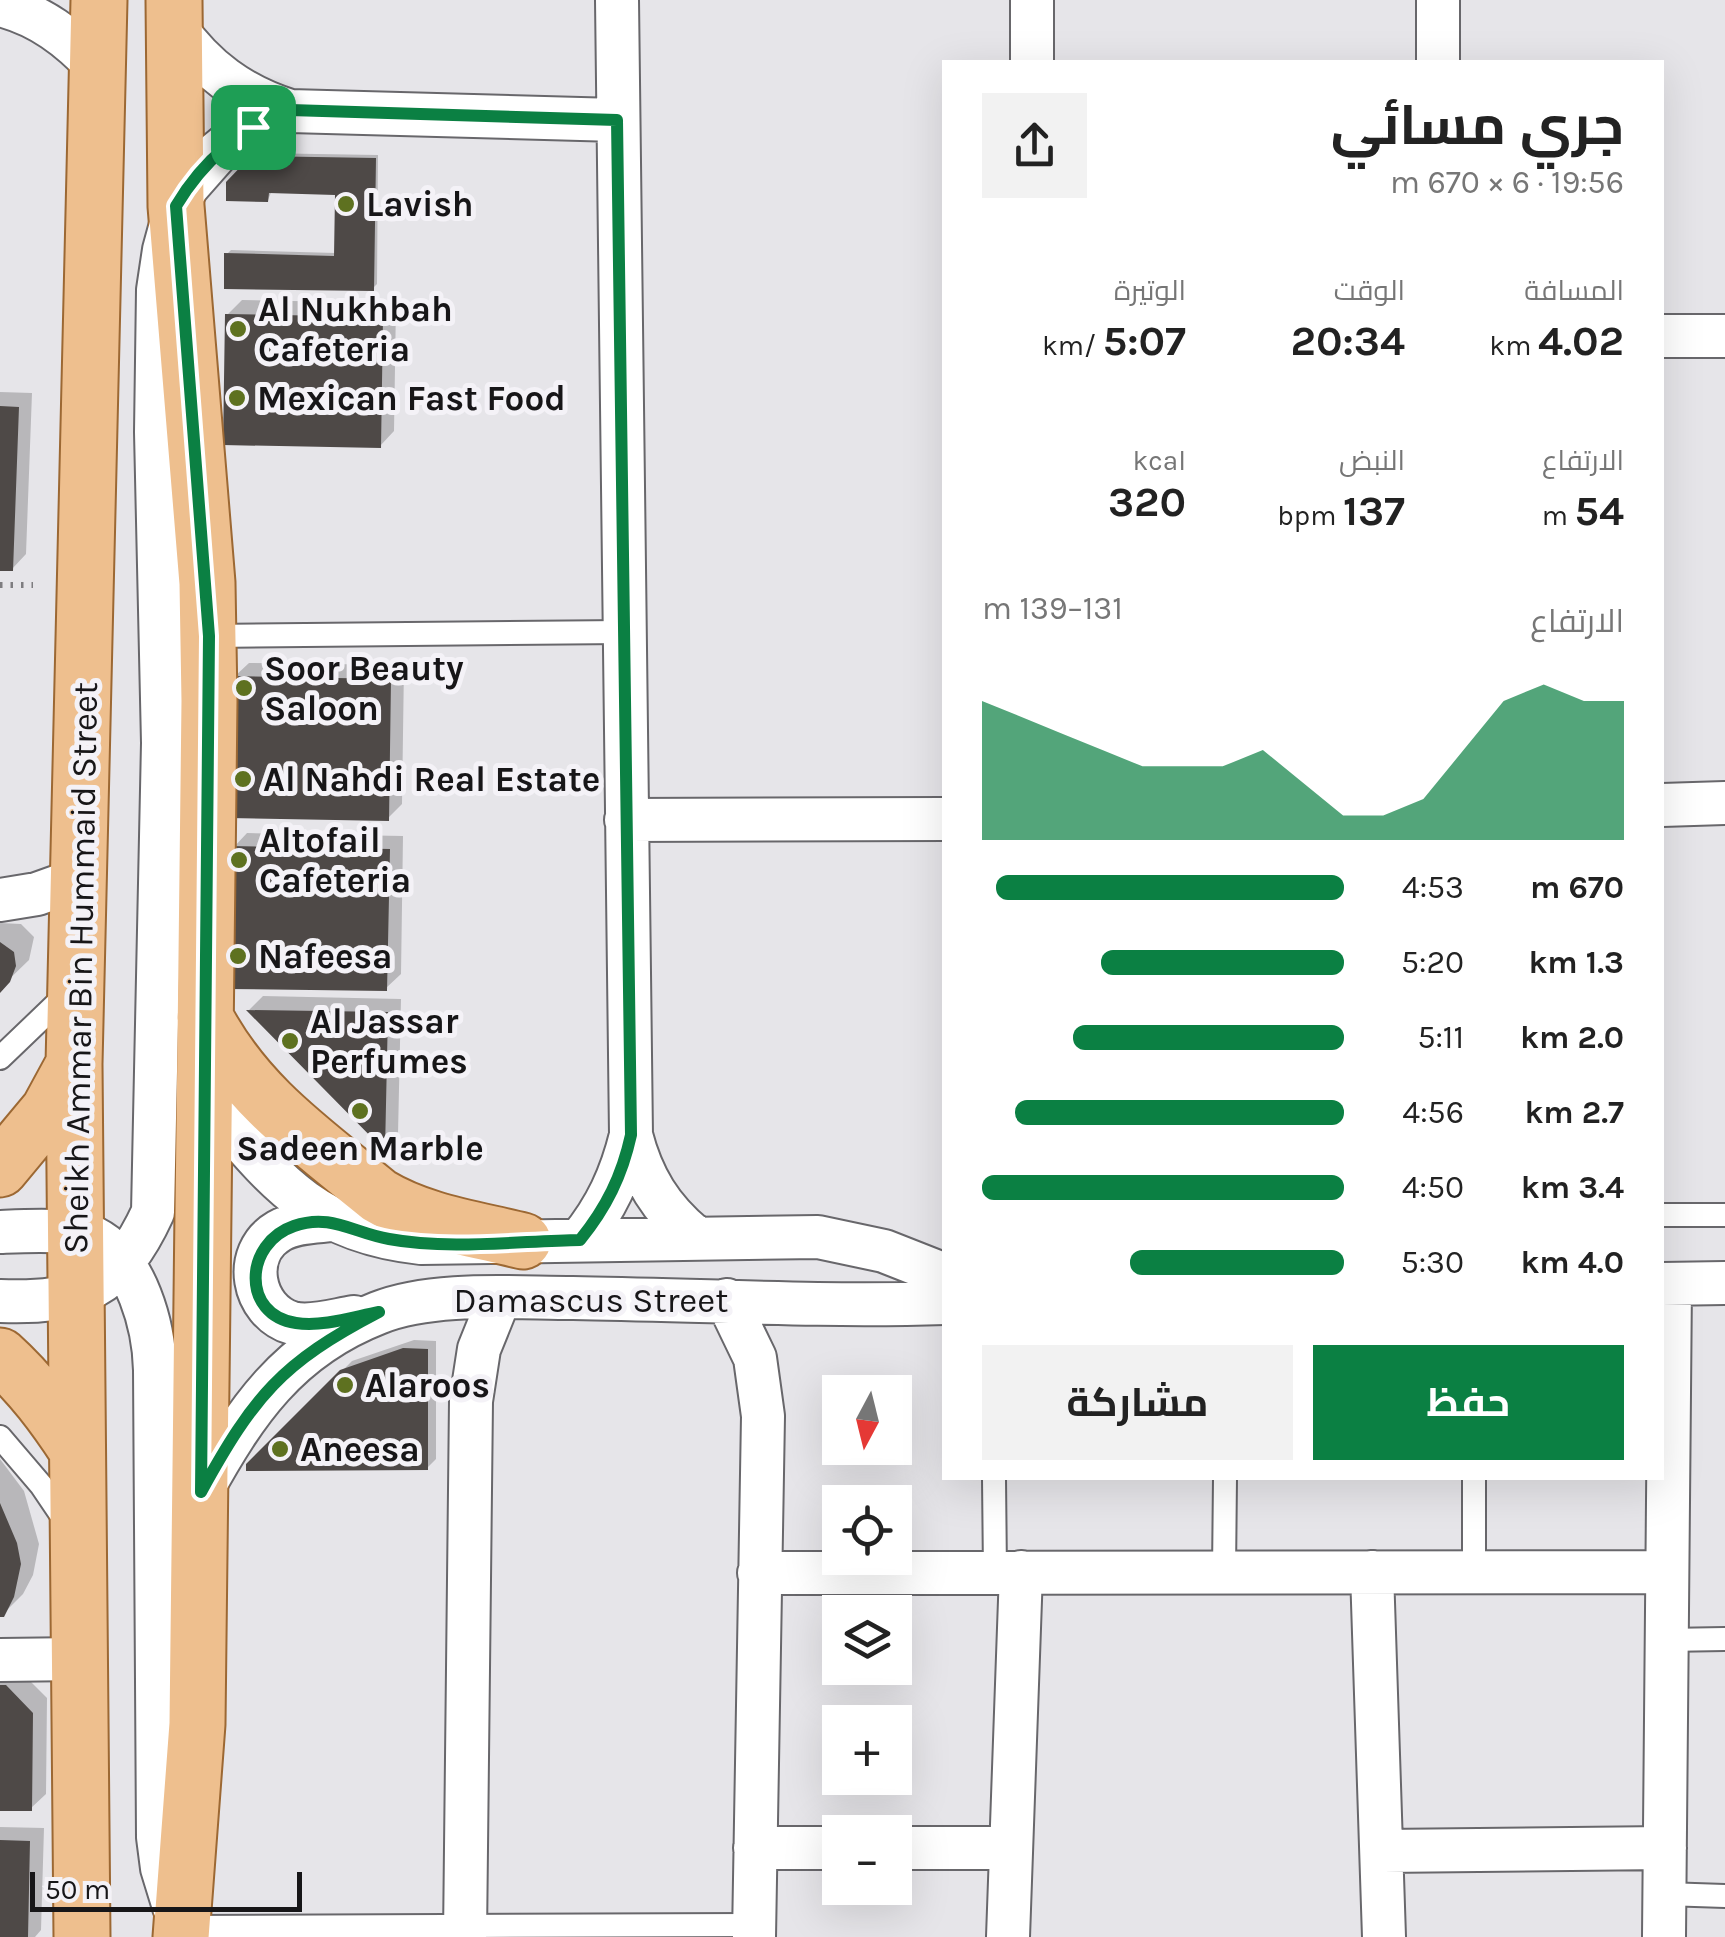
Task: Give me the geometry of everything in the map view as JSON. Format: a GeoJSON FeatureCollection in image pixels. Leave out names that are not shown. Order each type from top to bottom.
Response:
{"type":"FeatureCollection","features":[{"type":"Feature","properties":{"kind":"main road","name":"Sheikh Ammar Bin Hummaid Street"},"geometry":{"type":"LineString","coordinates":[[82,1937],[76,1297],[99,1249],[74,1064],[99,0]]}},
{"type":"Feature","properties":{"kind":"main road"},"geometry":{"type":"LineString","coordinates":[[174,14],[176,206],[209,636],[197,1724],[181,1932]]}},
{"type":"Feature","properties":{"kind":"main road"},"geometry":{"type":"LineString","coordinates":[[205,1017],[220,1046],[259,1096],[379,1196],[427,1217],[523,1241]]}},
{"type":"Feature","properties":{"kind":"main road"},"geometry":{"type":"LineString","coordinates":[[0,1169],[49,1110],[74,1064]]}},
{"type":"Feature","properties":{"kind":"main road"},"geometry":{"type":"LineString","coordinates":[[0,1356],[52,1412],[77,1450]]}},
{"type":"Feature","properties":{"kind":"street"},"geometry":{"type":"LineString","coordinates":[[616,0],[631,1135],[647,1182],[676,1222],[696,1238]]}},
{"type":"Feature","properties":{"kind":"street"},"geometry":{"type":"LineString","coordinates":[[1032,0],[1032,60]]}},
{"type":"Feature","properties":{"kind":"street"},"geometry":{"type":"LineString","coordinates":[[1438,0],[1438,60]]}},
{"type":"Feature","properties":{"kind":"street"},"geometry":{"type":"LineString","coordinates":[[6,4],[56,28],[98,68]]}},
{"type":"Feature","properties":{"kind":"street"},"geometry":{"type":"LineString","coordinates":[[174,14],[211,70],[261,102],[290,110],[617,120]]}},
{"type":"Feature","properties":{"kind":"street"},"geometry":{"type":"LineString","coordinates":[[0,1232],[99,1249],[137,1247],[153,1212],[164,744],[156,432],[158,290],[176,206],[195,177],[218,152],[253,127],[290,110]]}},
{"type":"Feature","properties":{"kind":"street"},"geometry":{"type":"LineString","coordinates":[[1664,336],[1725,336]]}},
{"type":"Feature","properties":{"kind":"street"},"geometry":{"type":"LineString","coordinates":[[1664,805],[1725,803]]}},
{"type":"Feature","properties":{"kind":"street"},"geometry":{"type":"LineString","coordinates":[[626,820],[942,820]]}},
{"type":"Feature","properties":{"kind":"street"},"geometry":{"type":"LineString","coordinates":[[0,900],[36,894],[79,879]]}},
{"type":"Feature","properties":{"kind":"street","name":"Damascus Street"},"geometry":{"type":"LineString","coordinates":[[204,1096],[272,1175],[310,1207],[332,1220],[388,1239],[421,1243],[785,1236],[850,1242],[942,1274]]}},
{"type":"Feature","properties":{"kind":"street"},"geometry":{"type":"LineString","coordinates":[[580,1240],[613,1191],[631,1135]]}},
{"type":"Feature","properties":{"kind":"street"},"geometry":{"type":"LineString","coordinates":[[332,1220],[277,1232],[261,1248],[254,1271],[258,1294],[272,1313],[293,1323],[317,1324],[379,1312]]}},
{"type":"Feature","properties":{"kind":"street"},"geometry":{"type":"LineString","coordinates":[[99,1249],[141,1297],[154,1345],[158,1838],[162,1868],[181,1932]]}},
{"type":"Feature","properties":{"kind":"street"},"geometry":{"type":"LineString","coordinates":[[1664,1937],[1666,1284],[1725,1284]]}},
{"type":"Feature","properties":{"kind":"street"},"geometry":{"type":"LineString","coordinates":[[0,1301],[76,1297]]}},
{"type":"Feature","properties":{"kind":"street"},"geometry":{"type":"LineString","coordinates":[[464,1931],[471,1402],[479,1349],[500,1298]]}},
{"type":"Feature","properties":{"kind":"street","name":"Damascus Street"},"geometry":{"type":"LineString","coordinates":[[201,1492],[234,1432],[280,1376],[308,1352],[379,1312],[438,1300],[500,1298],[942,1303]]}},
{"type":"Feature","properties":{"kind":"street"},"geometry":{"type":"LineString","coordinates":[[727,1300],[755,1358],[763,1416],[754,1931]]}},
{"type":"Feature","properties":{"kind":"street"},"geometry":{"type":"LineString","coordinates":[[1008,1572],[1008,1937]]}},
{"type":"Feature","properties":{"kind":"street"},"geometry":{"type":"LineString","coordinates":[[1372,1572],[1384,1937]]}},
{"type":"Feature","properties":{"kind":"street"},"geometry":{"type":"LineString","coordinates":[[759,1573],[1667,1572]]}},
{"type":"Feature","properties":{"kind":"street"},"geometry":{"type":"LineString","coordinates":[[0,1660],[80,1659]]}},
{"type":"Feature","properties":{"kind":"street"},"geometry":{"type":"LineString","coordinates":[[755,1848],[822,1848]]}},
{"type":"Feature","properties":{"kind":"street"},"geometry":{"type":"LineString","coordinates":[[912,1848],[1011,1848]]}},
{"type":"Feature","properties":{"kind":"street"},"geometry":{"type":"LineString","coordinates":[[1383,1851],[1665,1848]]}},
{"type":"Feature","properties":{"kind":"lane"},"geometry":{"type":"LineString","coordinates":[[209,636],[624,632]]}},
{"type":"Feature","properties":{"kind":"lane"},"geometry":{"type":"LineString","coordinates":[[0,1058],[76,985]]}},
{"type":"Feature","properties":{"kind":"lane"},"geometry":{"type":"LineString","coordinates":[[1664,1215],[1725,1215]]}},
{"type":"Feature","properties":{"kind":"lane"},"geometry":{"type":"LineString","coordinates":[[0,1437],[41,1486],[78,1542]]}},
{"type":"Feature","properties":{"kind":"lane"},"geometry":{"type":"LineString","coordinates":[[994,1480],[1008,1572]]}},
{"type":"Feature","properties":{"kind":"lane"},"geometry":{"type":"LineString","coordinates":[[1224,1572],[1225,1480]]}},
{"type":"Feature","properties":{"kind":"lane"},"geometry":{"type":"LineString","coordinates":[[1474,1480],[1474,1572]]}},
{"type":"Feature","properties":{"kind":"lane"},"geometry":{"type":"LineString","coordinates":[[1666,1640],[1725,1639]]}},
{"type":"Feature","properties":{"kind":"lane"},"geometry":{"type":"LineString","coordinates":[[1665,1894],[1725,1896]]}},
{"type":"Feature","properties":{"kind":"lane"},"geometry":{"type":"LineString","coordinates":[[181,1932],[754,1931]]}},
{"type":"Feature","properties":{"kind":"path"},"geometry":{"type":"LineString","coordinates":[[0,585],[33,585]]}},
{"type":"Feature","properties":{"kind":"building"},"geometry":{"type":"Polygon","coordinates":[[[251,156],[376,158],[374,291],[224,289],[224,253],[334,256],[335,195],[269,193],[268,202],[226,201],[226,182],[251,156]]]}},
{"type":"Feature","properties":{"kind":"building"},"geometry":{"type":"Polygon","coordinates":[[[225,314],[383,317],[381,448],[223,445],[225,314]]]}},
{"type":"Feature","properties":{"kind":"building"},"geometry":{"type":"Polygon","coordinates":[[[0,406],[19,407],[13,571],[0,571],[0,406]]]}},
{"type":"Feature","properties":{"kind":"building"},"geometry":{"type":"Polygon","coordinates":[[[232,676],[391,679],[389,821],[229,818],[232,676]]]}},
{"type":"Feature","properties":{"kind":"building"},"geometry":{"type":"Polygon","coordinates":[[[230,846],[390,849],[387,991],[228,989],[230,846]]]}},
{"type":"Feature","properties":{"kind":"building"},"geometry":{"type":"Polygon","coordinates":[[[0,942],[14,952],[16,966],[0,993],[0,942]]]}},
{"type":"Feature","properties":{"kind":"building"},"geometry":{"type":"Polygon","coordinates":[[[246,1010],[388,1012],[385,1151],[246,1010]]]}},
{"type":"Feature","properties":{"kind":"building"},"geometry":{"type":"Polygon","coordinates":[[[403,1348],[428,1349],[428,1470],[246,1471],[246,1464],[340,1370],[403,1348]]]}},
{"type":"Feature","properties":{"kind":"building"},"geometry":{"type":"Polygon","coordinates":[[[0,1503],[17,1543],[21,1564],[14,1597],[4,1617],[0,1617],[0,1503]]]}},
{"type":"Feature","properties":{"kind":"building"},"geometry":{"type":"Polygon","coordinates":[[[0,1685],[6,1685],[33,1713],[32,1811],[0,1811],[0,1685]]]}},
{"type":"Feature","properties":{"kind":"building"},"geometry":{"type":"Polygon","coordinates":[[[0,1840],[30,1841],[28,1937],[0,1937],[0,1840]]]}},
{"type":"Feature","properties":{"kind":"place","name":"Lavish"},"geometry":{"type":"Point","coordinates":[346,204]}},
{"type":"Feature","properties":{"kind":"place","name":"Al Nukhbah Cafeteria"},"geometry":{"type":"Point","coordinates":[238,329]}},
{"type":"Feature","properties":{"kind":"place","name":"Mexican Fast Food"},"geometry":{"type":"Point","coordinates":[237,398]}},
{"type":"Feature","properties":{"kind":"place","name":"Soor Beauty Saloon"},"geometry":{"type":"Point","coordinates":[244,688]}},
{"type":"Feature","properties":{"kind":"place","name":"Al Nahdi Real Estate"},"geometry":{"type":"Point","coordinates":[243,779]}},
{"type":"Feature","properties":{"kind":"place","name":"Altofail Cafeteria"},"geometry":{"type":"Point","coordinates":[239,860]}},
{"type":"Feature","properties":{"kind":"place","name":"Nafeesa"},"geometry":{"type":"Point","coordinates":[238,956]}},
{"type":"Feature","properties":{"kind":"place","name":"Al Jassar Perfumes"},"geometry":{"type":"Point","coordinates":[290,1041]}},
{"type":"Feature","properties":{"kind":"place","name":"Sadeen Marble"},"geometry":{"type":"Point","coordinates":[360,1111]}},
{"type":"Feature","properties":{"kind":"place","name":"Alaroos"},"geometry":{"type":"Point","coordinates":[345,1385]}},
{"type":"Feature","properties":{"kind":"place","name":"Aneesa"},"geometry":{"type":"Point","coordinates":[280,1449]}},
{"type":"Feature","properties":{"kind":"route"},"geometry":{"type":"LineString","coordinates":[[290,110],[617,120],[631,1135],[608,1202],[580,1240],[421,1243],[388,1239],[332,1220],[277,1232],[261,1248],[254,1271],[258,1294],[272,1313],[293,1323],[317,1324],[379,1312],[308,1352],[280,1376],[234,1432],[201,1492],[209,636],[176,206],[202,168],[253,127],[290,110]]}}]}
